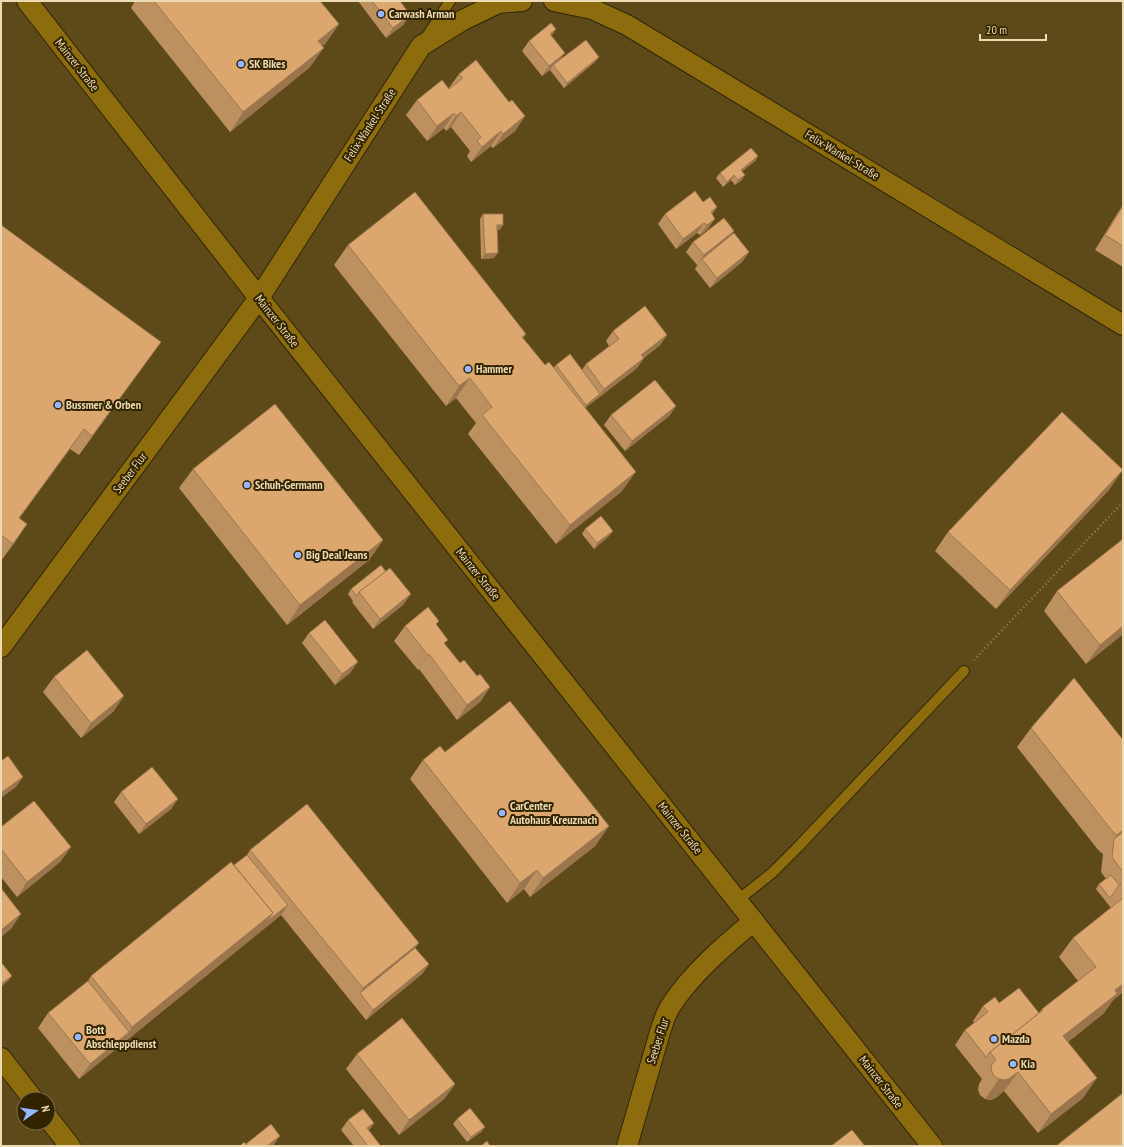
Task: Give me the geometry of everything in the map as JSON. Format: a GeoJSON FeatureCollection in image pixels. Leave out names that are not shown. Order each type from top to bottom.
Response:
{"type":"FeatureCollection","features":[{"type":"Feature","properties":{"kind":"street","name":"Mainzer Straße"},"geometry":{"type":"LineString","coordinates":[[27,1],[259,298],[932,1146]]}},
{"type":"Feature","properties":{"kind":"street","name":"Felix-Wankel-Straße"},"geometry":{"type":"LineString","coordinates":[[259,298],[421,46],[463,20],[498,3],[522,1]]}},
{"type":"Feature","properties":{"kind":"street","name":"Felix-Wankel-Straße"},"geometry":{"type":"LineString","coordinates":[[554,1],[592,9],[627,25],[1123,325]]}},
{"type":"Feature","properties":{"kind":"street","name":"Seeber Flur"},"geometry":{"type":"LineString","coordinates":[[1,647],[259,298]]}},
{"type":"Feature","properties":{"kind":"street","name":"Seeber Flur"},"geometry":{"type":"LineString","coordinates":[[627,1146],[664,1017],[691,980],[735,937],[754,921]]}},
{"type":"Feature","properties":{"kind":"street"},"geometry":{"type":"LineString","coordinates":[[1,1058],[27,1091]]}},
{"type":"Feature","properties":{"kind":"street"},"geometry":{"type":"LineString","coordinates":[[56,1128],[70,1146]]}},
{"type":"Feature","properties":{"kind":"lane"},"geometry":{"type":"LineString","coordinates":[[421,46],[450,1]]}},
{"type":"Feature","properties":{"kind":"lane"},"geometry":{"type":"LineString","coordinates":[[738,900],[772,873],[798,847],[964,671]]}},
{"type":"Feature","properties":{"kind":"path"},"geometry":{"type":"LineString","coordinates":[[964,671],[1123,502]]}},
{"type":"Feature","properties":{"kind":"shaded area"},"geometry":{"type":"Polygon","coordinates":[[[1,1],[1123,1],[1123,1146],[1,1146],[1,1]]]}},
{"type":"Feature","properties":{"kind":"building","name":"SK Bikes"},"geometry":{"type":"Polygon","coordinates":[[[154,1],[320,1],[339,24],[318,41],[324,48],[243,112],[154,1]]]}},
{"type":"Feature","properties":{"kind":"building"},"geometry":{"type":"Polygon","coordinates":[[[372,1],[400,1],[410,15],[393,28],[372,1]]]}},
{"type":"Feature","properties":{"kind":"building"},"geometry":{"type":"Polygon","coordinates":[[[551,23],[556,29],[550,34],[565,53],[549,66],[529,41],[551,23]]]}},
{"type":"Feature","properties":{"kind":"building"},"geometry":{"type":"Polygon","coordinates":[[[586,40],[599,57],[567,83],[553,65],[586,40]]]}},
{"type":"Feature","properties":{"kind":"building"},"geometry":{"type":"Polygon","coordinates":[[[476,60],[509,102],[512,100],[525,116],[503,134],[501,131],[482,147],[477,141],[481,137],[461,112],[456,116],[454,113],[437,126],[417,100],[442,80],[449,89],[463,78],[459,74],[476,60]]]}},
{"type":"Feature","properties":{"kind":"building"},"geometry":{"type":"Polygon","coordinates":[[[751,148],[758,156],[741,170],[745,175],[738,180],[734,175],[727,182],[720,173],[751,148]]]}},
{"type":"Feature","properties":{"kind":"building"},"geometry":{"type":"Polygon","coordinates":[[[695,191],[703,202],[710,197],[717,207],[711,212],[715,219],[707,225],[704,223],[683,239],[665,214],[695,191]]]}},
{"type":"Feature","properties":{"kind":"building","name":"Hammer"},"geometry":{"type":"Polygon","coordinates":[[[415,192],[526,334],[522,337],[545,365],[549,362],[636,472],[570,525],[482,415],[492,407],[470,378],[459,386],[348,245],[415,192]]]}},
{"type":"Feature","properties":{"kind":"building"},"geometry":{"type":"Polygon","coordinates":[[[1123,206],[1123,246],[1105,235],[1123,206]]]}},
{"type":"Feature","properties":{"kind":"building"},"geometry":{"type":"Polygon","coordinates":[[[483,214],[503,214],[503,225],[497,225],[498,253],[485,254],[483,214]]]}},
{"type":"Feature","properties":{"kind":"building"},"geometry":{"type":"Polygon","coordinates":[[[724,218],[734,231],[704,255],[693,242],[724,218]]]}},
{"type":"Feature","properties":{"kind":"building","name":"Bussmer & Orben"},"geometry":{"type":"Polygon","coordinates":[[[1,225],[161,342],[92,436],[84,429],[19,518],[27,524],[13,544],[1,535],[1,225]]]}},
{"type":"Feature","properties":{"kind":"building"},"geometry":{"type":"Polygon","coordinates":[[[734,233],[749,252],[717,278],[702,259],[734,233]]]}},
{"type":"Feature","properties":{"kind":"building"},"geometry":{"type":"Polygon","coordinates":[[[645,306],[667,335],[641,355],[644,358],[604,389],[586,364],[619,339],[613,331],[645,306]]]}},
{"type":"Feature","properties":{"kind":"building"},"geometry":{"type":"Polygon","coordinates":[[[570,354],[600,394],[586,405],[556,365],[570,354]]]}},
{"type":"Feature","properties":{"kind":"building"},"geometry":{"type":"Polygon","coordinates":[[[655,380],[676,406],[632,441],[611,415],[655,380]]]}},
{"type":"Feature","properties":{"kind":"building"},"geometry":{"type":"Polygon","coordinates":[[[275,404],[383,540],[300,605],[193,469],[275,404]]]}},
{"type":"Feature","properties":{"kind":"building"},"geometry":{"type":"Polygon","coordinates":[[[1062,412],[1123,470],[1010,590],[948,532],[1062,412]]]}},
{"type":"Feature","properties":{"kind":"building"},"geometry":{"type":"Polygon","coordinates":[[[601,516],[613,531],[597,543],[585,529],[601,516]]]}},
{"type":"Feature","properties":{"kind":"building"},"geometry":{"type":"Polygon","coordinates":[[[1123,539],[1123,626],[1100,645],[1057,591],[1123,539]]]}},
{"type":"Feature","properties":{"kind":"building"},"geometry":{"type":"Polygon","coordinates":[[[381,565],[386,572],[359,592],[357,596],[351,589],[381,565]]]}},
{"type":"Feature","properties":{"kind":"building"},"geometry":{"type":"Polygon","coordinates":[[[390,568],[411,594],[380,619],[359,592],[390,568]]]}},
{"type":"Feature","properties":{"kind":"building"},"geometry":{"type":"Polygon","coordinates":[[[428,607],[439,621],[436,624],[448,640],[444,643],[460,663],[464,660],[477,676],[480,674],[490,687],[467,705],[429,654],[428,655],[405,626],[428,607]]]}},
{"type":"Feature","properties":{"kind":"building"},"geometry":{"type":"Polygon","coordinates":[[[325,620],[358,662],[342,674],[309,633],[325,620]]]}},
{"type":"Feature","properties":{"kind":"building"},"geometry":{"type":"Polygon","coordinates":[[[87,650],[124,696],[91,723],[54,677],[87,650]]]}},
{"type":"Feature","properties":{"kind":"building"},"geometry":{"type":"Polygon","coordinates":[[[1074,678],[1123,740],[1123,830],[1117,835],[1113,832],[1031,728],[1074,678]]]}},
{"type":"Feature","properties":{"kind":"building","name":"CarCenter Autohaus Kreuznach"},"geometry":{"type":"Polygon","coordinates":[[[510,701],[609,826],[543,878],[537,870],[520,883],[423,760],[440,746],[445,752],[510,701]]]}},
{"type":"Feature","properties":{"kind":"building"},"geometry":{"type":"Polygon","coordinates":[[[8,756],[23,777],[1,793],[1,761],[8,756]]]}},
{"type":"Feature","properties":{"kind":"building"},"geometry":{"type":"Polygon","coordinates":[[[152,767],[178,799],[146,824],[121,792],[152,767]]]}},
{"type":"Feature","properties":{"kind":"building"},"geometry":{"type":"Polygon","coordinates":[[[34,801],[71,847],[27,882],[1,849],[1,827],[34,801]]]}},
{"type":"Feature","properties":{"kind":"building"},"geometry":{"type":"Polygon","coordinates":[[[307,804],[419,943],[363,988],[250,850],[307,804]]]}},
{"type":"Feature","properties":{"kind":"building"},"geometry":{"type":"Polygon","coordinates":[[[1123,832],[1123,872],[1112,857],[1114,839],[1123,832]]]}},
{"type":"Feature","properties":{"kind":"building"},"geometry":{"type":"Polygon","coordinates":[[[247,855],[288,905],[266,922],[273,913],[234,865],[247,855]]]}},
{"type":"Feature","properties":{"kind":"building"},"geometry":{"type":"Polygon","coordinates":[[[231,862],[273,913],[132,1027],[91,976],[231,862]]]}},
{"type":"Feature","properties":{"kind":"building"},"geometry":{"type":"Polygon","coordinates":[[[1111,875],[1119,885],[1110,898],[1099,884],[1111,875]]]}},
{"type":"Feature","properties":{"kind":"building"},"geometry":{"type":"Polygon","coordinates":[[[1,888],[21,914],[1,930],[1,888]]]}},
{"type":"Feature","properties":{"kind":"building"},"geometry":{"type":"Polygon","coordinates":[[[1123,898],[1123,984],[1115,990],[1117,994],[1063,1036],[1097,1078],[1051,1114],[1018,1072],[1005,1080],[994,1076],[991,1070],[992,1064],[996,1060],[990,1052],[1096,967],[1073,938],[1123,898]]]}},
{"type":"Feature","properties":{"kind":"building"},"geometry":{"type":"Polygon","coordinates":[[[415,948],[429,964],[373,1010],[360,993],[415,948]]]}},
{"type":"Feature","properties":{"kind":"building"},"geometry":{"type":"Polygon","coordinates":[[[1,962],[12,976],[1,984],[1,962]]]}},
{"type":"Feature","properties":{"kind":"building","name":"Bott Abschleppdienst"},"geometry":{"type":"Polygon","coordinates":[[[88,981],[129,1032],[90,1064],[48,1013],[88,981]]]}},
{"type":"Feature","properties":{"kind":"building"},"geometry":{"type":"Polygon","coordinates":[[[1019,988],[1039,1013],[990,1052],[986,1057],[965,1030],[988,1012],[983,1006],[995,997],[999,1003],[1019,988]]]}},
{"type":"Feature","properties":{"kind":"building"},"geometry":{"type":"Polygon","coordinates":[[[402,1018],[455,1084],[409,1120],[357,1054],[402,1018]]]}},
{"type":"Feature","properties":{"kind":"building"},"geometry":{"type":"Polygon","coordinates":[[[1123,1093],[1123,1146],[1056,1146],[1123,1093]]]}},
{"type":"Feature","properties":{"kind":"building"},"geometry":{"type":"Polygon","coordinates":[[[470,1108],[485,1127],[471,1137],[457,1119],[470,1108]]]}},
{"type":"Feature","properties":{"kind":"building"},"geometry":{"type":"Polygon","coordinates":[[[363,1109],[374,1123],[367,1128],[380,1145],[379,1146],[368,1146],[348,1120],[363,1109]]]}},
{"type":"Feature","properties":{"kind":"building"},"geometry":{"type":"Polygon","coordinates":[[[271,1124],[280,1136],[267,1146],[247,1146],[246,1144],[271,1124]]]}},
{"type":"Feature","properties":{"kind":"building"},"geometry":{"type":"Polygon","coordinates":[[[852,1130],[865,1146],[831,1146],[852,1130]]]}},
{"type":"Feature","properties":{"kind":"building"},"geometry":{"type":"Polygon","coordinates":[[[487,1141],[490,1146],[481,1146],[487,1141]]]}},
{"type":"Feature","properties":{"kind":"building"},"geometry":{"type":"Polygon","coordinates":[[[244,1142],[247,1146],[240,1146],[244,1142]]]}},
{"type":"Feature","properties":{"kind":"place","name":"Carwash Arman"},"geometry":{"type":"Point","coordinates":[381,14]}},
{"type":"Feature","properties":{"kind":"place","name":"SK Bikes"},"geometry":{"type":"Point","coordinates":[241,64]}},
{"type":"Feature","properties":{"kind":"place","name":"Hammer"},"geometry":{"type":"Point","coordinates":[468,369]}},
{"type":"Feature","properties":{"kind":"place","name":"Bussmer & Orben"},"geometry":{"type":"Point","coordinates":[58,405]}},
{"type":"Feature","properties":{"kind":"place","name":"Schuh-Germann"},"geometry":{"type":"Point","coordinates":[247,485]}},
{"type":"Feature","properties":{"kind":"place","name":"Big Deal Jeans"},"geometry":{"type":"Point","coordinates":[298,555]}},
{"type":"Feature","properties":{"kind":"place","name":"CarCenter Autohaus Kreuznach"},"geometry":{"type":"Point","coordinates":[502,813]}},
{"type":"Feature","properties":{"kind":"place","name":"Bott Abschleppdienst"},"geometry":{"type":"Point","coordinates":[78,1037]}},
{"type":"Feature","properties":{"kind":"place","name":"Mazda"},"geometry":{"type":"Point","coordinates":[994,1039]}},
{"type":"Feature","properties":{"kind":"place","name":"Kia"},"geometry":{"type":"Point","coordinates":[1013,1064]}}]}
